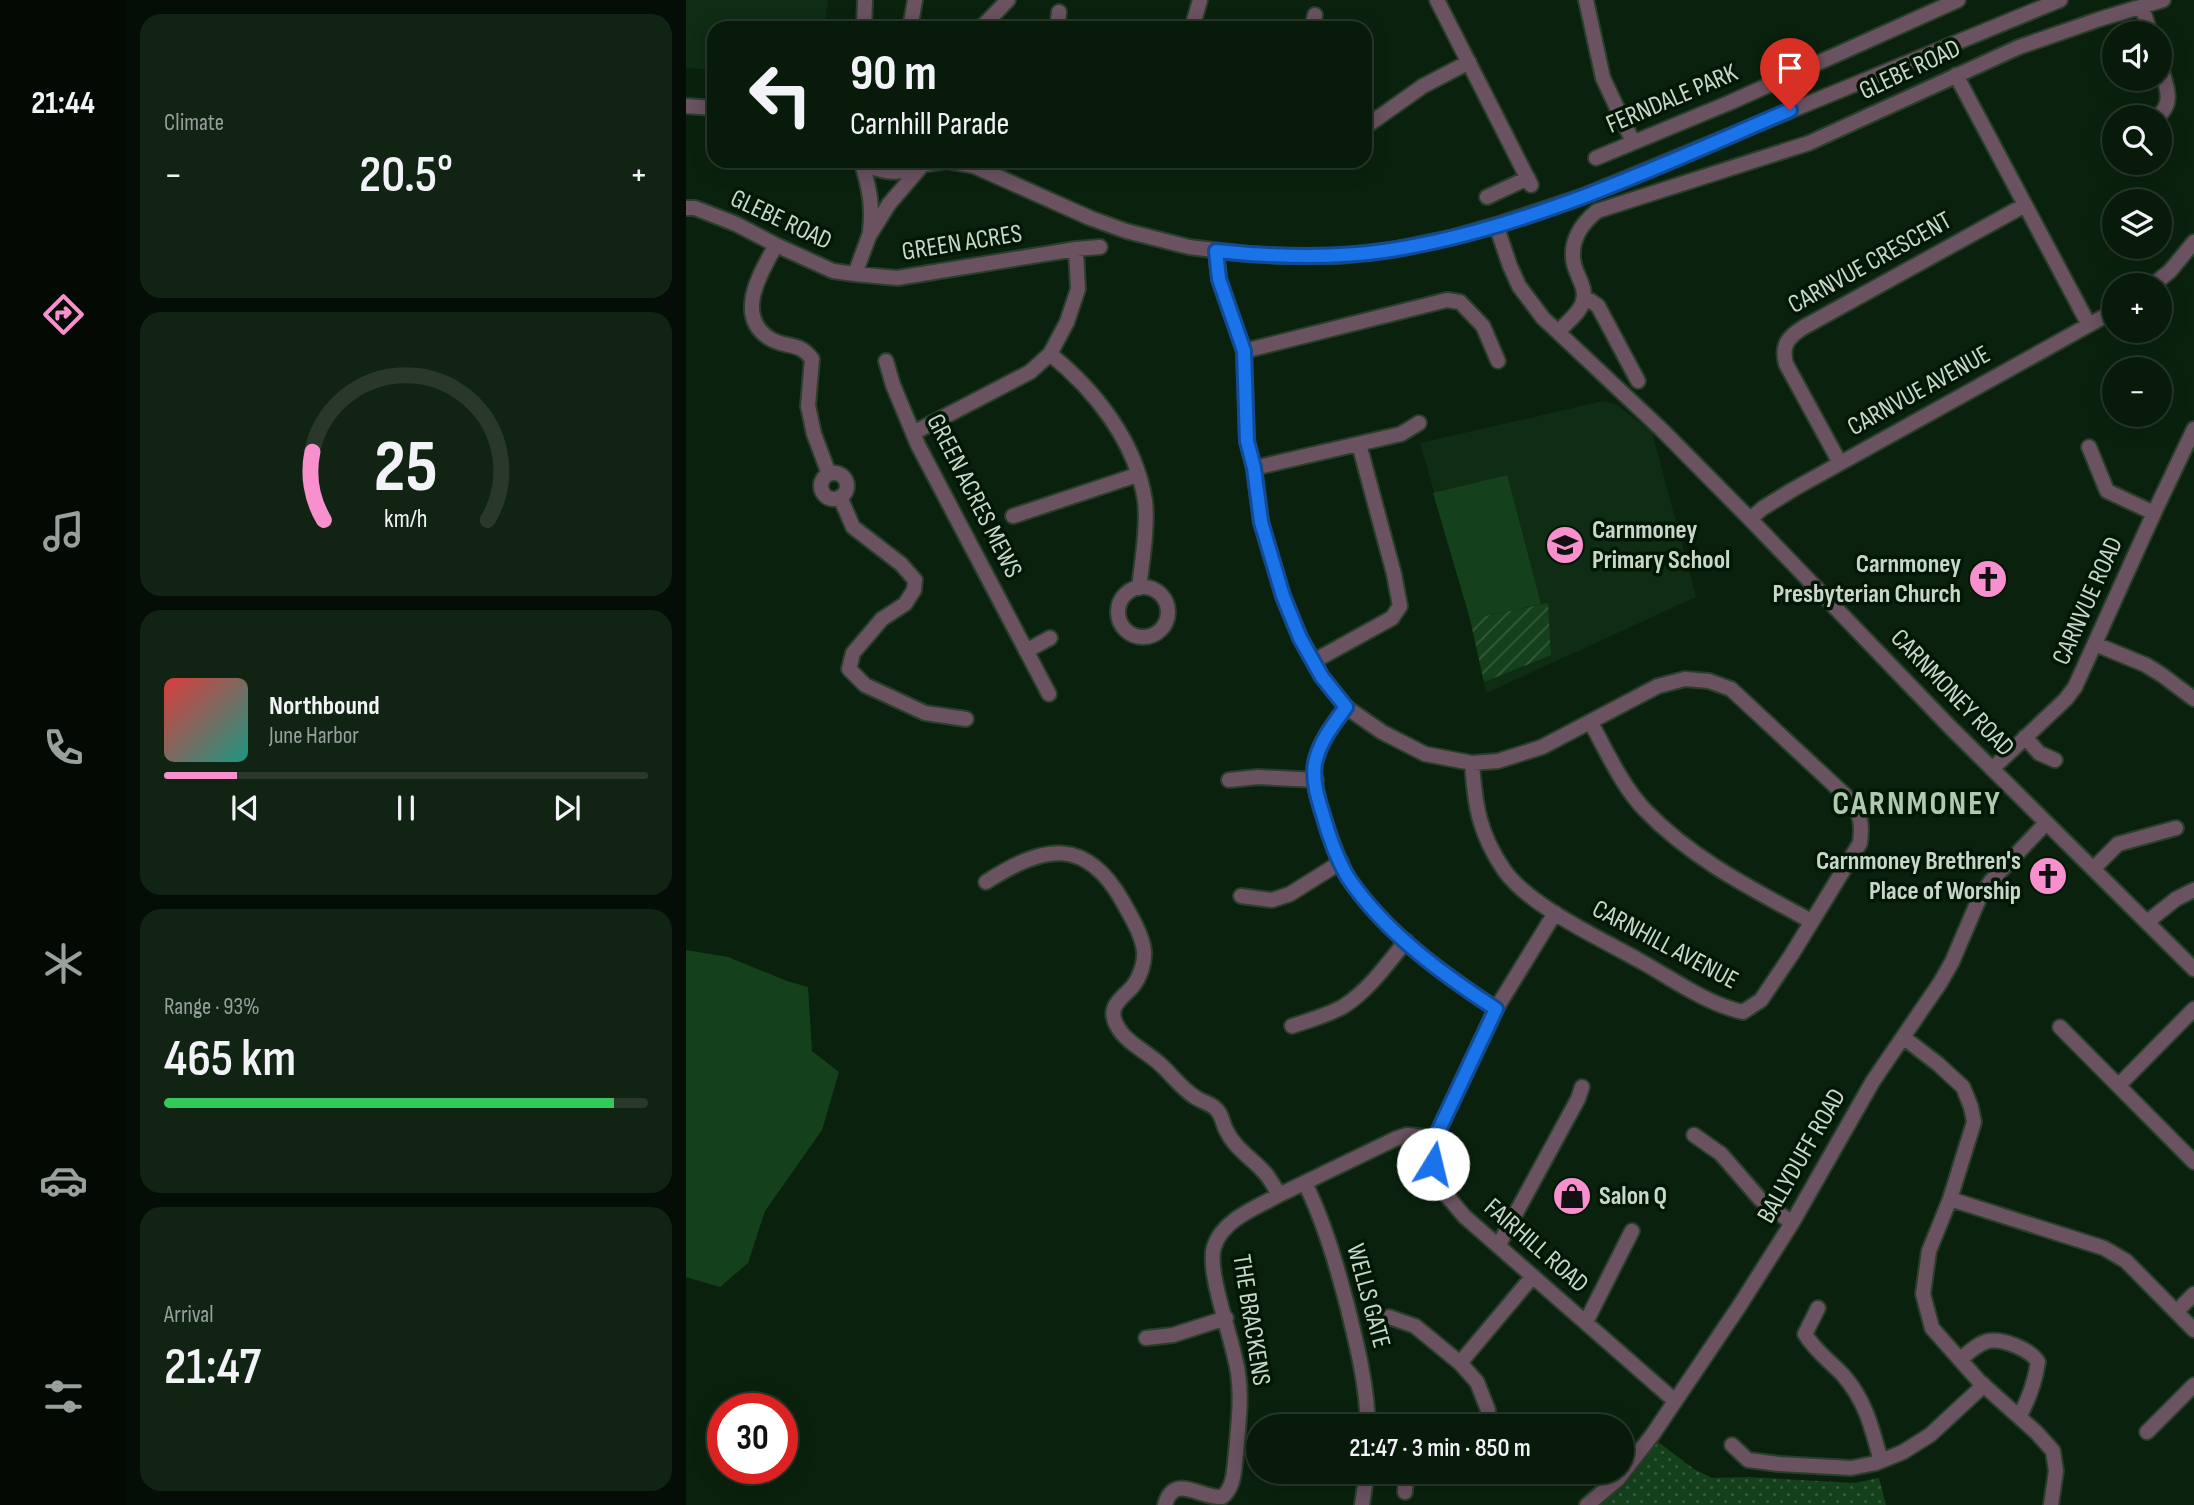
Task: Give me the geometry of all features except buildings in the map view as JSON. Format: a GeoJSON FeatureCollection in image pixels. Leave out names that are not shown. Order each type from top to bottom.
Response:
{"type":"FeatureCollection","features":[{"type":"Feature","properties":{"kind":"street"},"geometry":{"type":"LineString","coordinates":[[911,21],[915,0]]}},
{"type":"Feature","properties":{"kind":"street"},"geometry":{"type":"LineString","coordinates":[[988,21],[1008,0]]}},
{"type":"Feature","properties":{"kind":"street"},"geometry":{"type":"LineString","coordinates":[[1194,21],[1200,0]]}},
{"type":"Feature","properties":{"kind":"street"},"geometry":{"type":"LineString","coordinates":[[1437,0],[1529,181],[1487,197]]}},
{"type":"Feature","properties":{"kind":"street"},"geometry":{"type":"LineString","coordinates":[[1586,0],[1603,78],[1633,142]]}},
{"type":"Feature","properties":{"kind":"street","name":"FERNDALE PARK"},"geometry":{"type":"LineString","coordinates":[[1596,158],[1731,102],[1958,0]]}},
{"type":"Feature","properties":{"kind":"street"},"geometry":{"type":"LineString","coordinates":[[976,168],[1126,231],[1189,247],[1247,254],[1339,256],[1391,250],[1496,225],[1593,192],[2060,0]]}},
{"type":"Feature","properties":{"kind":"street","name":"GLEBE ROAD"},"geometry":{"type":"LineString","coordinates":[[1583,300],[1573,250],[1576,236],[1584,222],[1598,211],[1809,143],[2019,47],[2163,0]]}},
{"type":"Feature","properties":{"kind":"street"},"geometry":{"type":"LineString","coordinates":[[2142,6],[2146,21]]}},
{"type":"Feature","properties":{"kind":"street"},"geometry":{"type":"LineString","coordinates":[[1058,21],[1059,12]]}},
{"type":"Feature","properties":{"kind":"street"},"geometry":{"type":"LineString","coordinates":[[1372,122],[1423,86],[1469,62]]}},
{"type":"Feature","properties":{"kind":"street"},"geometry":{"type":"LineString","coordinates":[[1956,75],[2089,325]]}},
{"type":"Feature","properties":{"kind":"street"},"geometry":{"type":"LineString","coordinates":[[686,106],[707,108]]}},
{"type":"Feature","properties":{"kind":"street"},"geometry":{"type":"LineString","coordinates":[[863,168],[871,195],[869,236]]}},
{"type":"Feature","properties":{"kind":"street"},"geometry":{"type":"LineString","coordinates":[[875,168],[883,172],[908,172],[916,168]]}},
{"type":"Feature","properties":{"kind":"street"},"geometry":{"type":"LineString","coordinates":[[855,274],[869,236],[890,204],[922,168]]}},
{"type":"Feature","properties":{"kind":"street"},"geometry":{"type":"LineString","coordinates":[[1001,168],[1020,186]]}},
{"type":"Feature","properties":{"kind":"street","name":"CARNVUE CRESCENT"},"geometry":{"type":"LineString","coordinates":[[1840,463],[1786,364],[1783,353],[1785,343],[1804,327],[2025,205]]}},
{"type":"Feature","properties":{"kind":"street","name":"GLEBE ROAD"},"geometry":{"type":"LineString","coordinates":[[686,208],[695,208],[736,223],[833,271],[855,274]]}},
{"type":"Feature","properties":{"kind":"street","name":"CARNMONEY ROAD"},"geometry":{"type":"LineString","coordinates":[[1496,225],[1510,266],[1530,303],[1661,429],[1992,769],[2194,969]]}},
{"type":"Feature","properties":{"kind":"street"},"geometry":{"type":"LineString","coordinates":[[2168,273],[2194,242]]}},
{"type":"Feature","properties":{"kind":"street"},"geometry":{"type":"LineString","coordinates":[[776,245],[756,282],[751,304],[756,324],[770,339],[805,350],[812,359],[808,406],[814,434],[829,474],[822,483],[823,491],[832,498],[840,497],[853,527],[901,564],[915,580],[914,590],[905,604],[882,619],[853,653],[849,669],[865,685],[925,713],[966,719]]}},
{"type":"Feature","properties":{"kind":"street","name":"GREEN ACRES"},"geometry":{"type":"LineString","coordinates":[[855,274],[897,278],[1100,247]]}},
{"type":"Feature","properties":{"kind":"street"},"geometry":{"type":"LineString","coordinates":[[913,433],[1030,372],[1050,354],[1067,323],[1077,289],[1076,249]]}},
{"type":"Feature","properties":{"kind":"street"},"geometry":{"type":"LineString","coordinates":[[1216,251],[1219,279],[1244,351],[1247,441],[1254,468],[1261,522],[1283,596],[1300,638],[1332,692],[1346,707],[1382,732],[1425,754],[1472,763]]}},
{"type":"Feature","properties":{"kind":"street"},"geometry":{"type":"LineString","coordinates":[[1244,351],[1447,300],[1460,302],[1483,326],[1498,361]]}},
{"type":"Feature","properties":{"kind":"street"},"geometry":{"type":"LineString","coordinates":[[1558,332],[1577,312],[1583,300],[1591,301],[1598,306],[1638,380]]}},
{"type":"Feature","properties":{"kind":"street","name":"CARNVUE AVENUE"},"geometry":{"type":"LineString","coordinates":[[1750,519],[1763,508],[1840,463],[2102,318]]}},
{"type":"Feature","properties":{"kind":"street"},"geometry":{"type":"LineString","coordinates":[[1050,354],[1070,370],[1110,417],[1132,456],[1145,502],[1139,588]]}},
{"type":"Feature","properties":{"kind":"street","name":"GREEN ACRES MEWS"},"geometry":{"type":"LineString","coordinates":[[886,361],[893,386],[913,433],[1049,694]]}},
{"type":"Feature","properties":{"kind":"street"},"geometry":{"type":"LineString","coordinates":[[1254,468],[1401,435],[1419,422]]}},
{"type":"Feature","properties":{"kind":"street","name":"CARNVUE ROAD"},"geometry":{"type":"LineString","coordinates":[[1992,769],[2076,687],[2194,429]]}},
{"type":"Feature","properties":{"kind":"street"},"geometry":{"type":"LineString","coordinates":[[1314,661],[1392,618],[1400,606],[1394,573],[1359,444]]}},
{"type":"Feature","properties":{"kind":"street"},"geometry":{"type":"LineString","coordinates":[[2089,447],[2108,491],[2154,513]]}},
{"type":"Feature","properties":{"kind":"street"},"geometry":{"type":"LineString","coordinates":[[1013,516],[1138,475]]}},
{"type":"Feature","properties":{"kind":"street"},"geometry":{"type":"LineString","coordinates":[[1026,651],[1050,638]]}},
{"type":"Feature","properties":{"kind":"street"},"geometry":{"type":"LineString","coordinates":[[2095,645],[2146,665],[2194,699]]}},
{"type":"Feature","properties":{"kind":"street","name":"CARNHILL AVENUE"},"geometry":{"type":"LineString","coordinates":[[1685,678],[1709,681],[1731,689],[1845,795],[1855,806],[1862,825],[1860,843],[1761,1000],[1743,1012],[1726,1008],[1555,913],[1527,892],[1506,872],[1483,831],[1475,797],[1472,763],[1499,761],[1542,747],[1658,686],[1685,678]]}},
{"type":"Feature","properties":{"kind":"street"},"geometry":{"type":"LineString","coordinates":[[1346,707],[1321,742],[1315,765],[1316,792],[1327,828],[1348,877],[1371,906],[1422,956],[1496,1009]]}},
{"type":"Feature","properties":{"kind":"street"},"geometry":{"type":"LineString","coordinates":[[1591,723],[1619,774],[1644,809],[1691,852],[1811,921]]}},
{"type":"Feature","properties":{"kind":"street"},"geometry":{"type":"LineString","coordinates":[[2025,737],[2039,753],[2055,760]]}},
{"type":"Feature","properties":{"kind":"street"},"geometry":{"type":"LineString","coordinates":[[1229,780],[1258,777],[1316,780]]}},
{"type":"Feature","properties":{"kind":"street","name":"BALLYDUFF ROAD"},"geometry":{"type":"LineString","coordinates":[[1587,1505],[1625,1471],[1740,1305],[1792,1223],[1873,1081],[1940,984],[1976,906],[1991,881],[2046,823]]}},
{"type":"Feature","properties":{"kind":"street"},"geometry":{"type":"LineString","coordinates":[[2093,869],[2118,844],[2176,828]]}},
{"type":"Feature","properties":{"kind":"street"},"geometry":{"type":"LineString","coordinates":[[986,882],[1007,868],[1054,853],[1079,856],[1090,861],[1102,872],[1114,885],[1128,910],[1144,951],[1139,975],[1133,986],[1114,1006],[1112,1015],[1117,1027],[1160,1063],[1194,1097],[1217,1109],[1234,1143],[1263,1171],[1279,1195]]}},
{"type":"Feature","properties":{"kind":"street"},"geometry":{"type":"LineString","coordinates":[[1241,895],[1272,900],[1290,894],[1341,862]]}},
{"type":"Feature","properties":{"kind":"street"},"geometry":{"type":"LineString","coordinates":[[2147,922],[2176,899],[2194,890]]}},
{"type":"Feature","properties":{"kind":"street","name":"FAIRHILL ROAD"},"geometry":{"type":"LineString","coordinates":[[1555,913],[1496,1009],[1435,1138],[1433,1164],[1443,1191],[1464,1216],[1675,1401]]}},
{"type":"Feature","properties":{"kind":"street"},"geometry":{"type":"LineString","coordinates":[[1292,1026],[1329,1014],[1346,1005],[1374,980],[1406,941]]}},
{"type":"Feature","properties":{"kind":"street"},"geometry":{"type":"LineString","coordinates":[[2119,1085],[2194,1009]]}},
{"type":"Feature","properties":{"kind":"street"},"geometry":{"type":"LineString","coordinates":[[2060,1027],[2194,1163]]}},
{"type":"Feature","properties":{"kind":"street"},"geometry":{"type":"LineString","coordinates":[[1903,1037],[1963,1087],[1974,1122],[1950,1199],[1929,1251],[1923,1294],[1932,1328],[1984,1385],[2053,1451],[2056,1471],[2051,1505]]}},
{"type":"Feature","properties":{"kind":"street"},"geometry":{"type":"LineString","coordinates":[[1498,1246],[1583,1087]]}},
{"type":"Feature","properties":{"kind":"street"},"geometry":{"type":"LineString","coordinates":[[1694,1135],[1721,1154],[1760,1199],[1792,1223]]}},
{"type":"Feature","properties":{"kind":"street","name":"THE BRACKENS"},"geometry":{"type":"LineString","coordinates":[[1165,1505],[1170,1492],[1177,1488],[1215,1498],[1222,1497],[1232,1486],[1239,1375],[1212,1262],[1214,1248],[1226,1227],[1279,1195],[1395,1139],[1407,1136],[1435,1138]]}},
{"type":"Feature","properties":{"kind":"street","name":"WELLS GATE"},"geometry":{"type":"LineString","coordinates":[[1305,1183],[1328,1237],[1354,1333],[1363,1373],[1367,1414]]}},
{"type":"Feature","properties":{"kind":"street"},"geometry":{"type":"LineString","coordinates":[[1950,1199],[2104,1248],[2126,1261],[2194,1330]]}},
{"type":"Feature","properties":{"kind":"street"},"geometry":{"type":"LineString","coordinates":[[1586,1322],[1632,1231]]}},
{"type":"Feature","properties":{"kind":"street"},"geometry":{"type":"LineString","coordinates":[[1460,1363],[1533,1276]]}},
{"type":"Feature","properties":{"kind":"street"},"geometry":{"type":"LineString","coordinates":[[2176,1312],[2194,1294]]}},
{"type":"Feature","properties":{"kind":"street"},"geometry":{"type":"LineString","coordinates":[[1818,1308],[1805,1334],[1813,1347],[1843,1376],[1864,1405],[1881,1461]]}},
{"type":"Feature","properties":{"kind":"street"},"geometry":{"type":"LineString","coordinates":[[1389,1317],[1415,1326],[1460,1363],[1477,1382],[1488,1410]]}},
{"type":"Feature","properties":{"kind":"street"},"geometry":{"type":"LineString","coordinates":[[1146,1338],[1174,1335],[1226,1318]]}},
{"type":"Feature","properties":{"kind":"street"},"geometry":{"type":"LineString","coordinates":[[1960,1360],[1976,1347],[1990,1341],[2012,1344],[2034,1354],[2038,1362],[2035,1379],[2019,1418]]}},
{"type":"Feature","properties":{"kind":"street"},"geometry":{"type":"LineString","coordinates":[[1732,1445],[1748,1460],[1779,1464],[1851,1468],[1881,1461],[1903,1452],[1930,1435],[1984,1385]]}},
{"type":"Feature","properties":{"kind":"street"},"geometry":{"type":"LineString","coordinates":[[2147,1432],[2194,1385]]}},
{"type":"Feature","properties":{"kind":"street"},"geometry":{"type":"LineString","coordinates":[[1362,1505],[1365,1484]]}},
{"type":"Feature","properties":{"kind":"street"},"geometry":{"type":"LineString","coordinates":[[1405,1484],[1405,1492]]}},
{"type":"Feature","properties":{"kind":"shaded area"},"geometry":{"type":"Polygon","coordinates":[[[686,0],[828,0],[825,21],[707,21],[707,70],[686,68],[686,0]]]}},
{"type":"Feature","properties":{"kind":"shaded area","name":"Carnmoney Primary School"},"geometry":{"type":"Polygon","coordinates":[[[1603,401],[1616,404],[1652,432],[1696,597],[1486,693],[1470,619],[1420,443],[1603,401]]]}},
{"type":"Feature","properties":{"kind":"shaded area"},"geometry":{"type":"Polygon","coordinates":[[[1507,475],[1541,604],[1470,619],[1433,493],[1507,475]]]}},
{"type":"Feature","properties":{"kind":"shaded area"},"geometry":{"type":"Polygon","coordinates":[[[1548,603],[1551,655],[1484,682],[1470,619],[1548,603]]]}},
{"type":"Feature","properties":{"kind":"shaded area"},"geometry":{"type":"Polygon","coordinates":[[[686,950],[728,957],[808,987],[812,1051],[839,1072],[822,1130],[765,1211],[748,1263],[720,1287],[686,1277],[686,950]]]}},
{"type":"Feature","properties":{"kind":"shaded area"},"geometry":{"type":"Polygon","coordinates":[[[1408,1139],[1426,1142],[1426,1163],[1433,1187],[1429,1193],[1419,1171],[1408,1139]]]}},
{"type":"Feature","properties":{"kind":"shaded area"},"geometry":{"type":"Polygon","coordinates":[[[1658,1442],[1694,1469],[1712,1478],[1748,1477],[1854,1483],[1879,1478],[1886,1505],[1599,1505],[1622,1484],[1634,1484],[1634,1472],[1658,1442]]]}},
{"type":"Feature","properties":{"kind":"place","name":"Carnmoney Primary School"},"geometry":{"type":"Point","coordinates":[1565,545]}},
{"type":"Feature","properties":{"kind":"place","name":"Carnmoney Presbyterian Church"},"geometry":{"type":"Point","coordinates":[1988,579]}},
{"type":"Feature","properties":{"kind":"place","name":"Carnmoney Brethren's Place of Worship"},"geometry":{"type":"Point","coordinates":[2048,876]}},
{"type":"Feature","properties":{"kind":"place","name":"Salon Q"},"geometry":{"type":"Point","coordinates":[1572,1196]}},
{"type":"Feature","properties":{"kind":"district","name":"CARNMONEY"},"geometry":{"type":"Point","coordinates":[1917,804]}},
{"type":"Feature","properties":{"kind":"route"},"geometry":{"type":"LineString","coordinates":[[1433,1164],[1435,1138],[1496,1009],[1422,956],[1379,915],[1348,877],[1327,828],[1316,792],[1315,765],[1321,742],[1346,707],[1332,692],[1300,638],[1283,596],[1261,522],[1254,468],[1247,441],[1244,351],[1219,279],[1216,251],[1287,256],[1339,256],[1391,250],[1454,237],[1583,196],[1790,110]]}}]}
